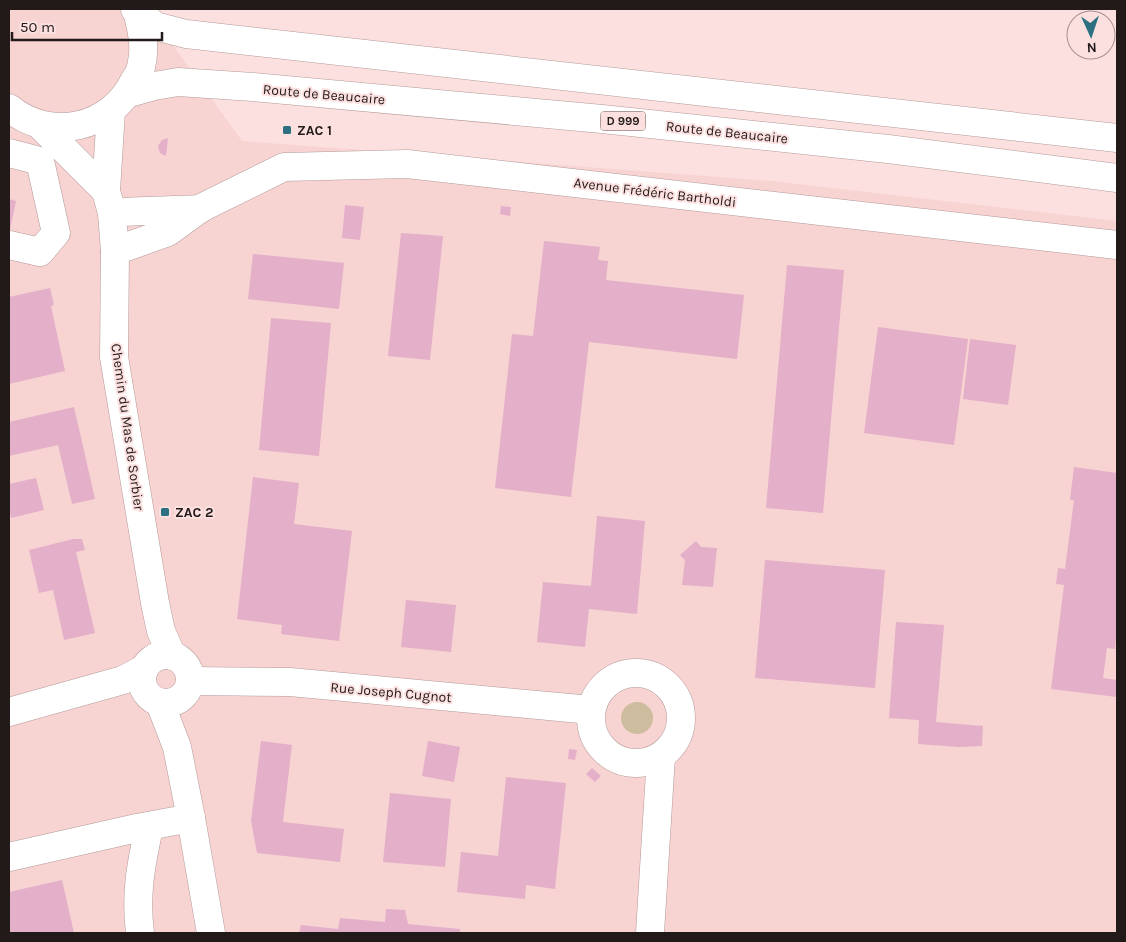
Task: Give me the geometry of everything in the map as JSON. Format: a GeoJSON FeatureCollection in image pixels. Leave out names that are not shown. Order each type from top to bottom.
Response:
{"type":"FeatureCollection","features":[{"type":"Feature","properties":{"kind":"street"},"geometry":{"type":"LineString","coordinates":[[120,102],[141,68],[144,39],[136,10]]}},
{"type":"Feature","properties":{"kind":"street"},"geometry":{"type":"LineString","coordinates":[[136,10],[155,26],[186,34],[1117,138]]}},
{"type":"Feature","properties":{"kind":"street","name":"Route de Beaucaire"},"geometry":{"type":"LineString","coordinates":[[9,108],[18,116],[41,126],[66,128],[90,123],[120,102],[154,86],[178,82],[268,88],[602,119],[868,147],[1117,178]]}},
{"type":"Feature","properties":{"kind":"street","name":"Chemin du Mas de Sorbier"},"geometry":{"type":"LineString","coordinates":[[120,102],[109,202],[115,251],[114,357],[161,631],[164,680],[192,818],[211,933]]}},
{"type":"Feature","properties":{"kind":"street"},"geometry":{"type":"LineString","coordinates":[[41,126],[109,202]]}},
{"type":"Feature","properties":{"kind":"street"},"geometry":{"type":"LineString","coordinates":[[9,153],[40,161],[56,233],[40,252],[9,245]]}},
{"type":"Feature","properties":{"kind":"street","name":"Avenue Frédéric Bartholdi"},"geometry":{"type":"LineString","coordinates":[[115,251],[168,232],[201,208],[284,167],[407,164],[1117,246]]}},
{"type":"Feature","properties":{"kind":"street","name":"Avenue Frédéric Bartholdi"},"geometry":{"type":"LineString","coordinates":[[109,202],[135,211],[161,212],[201,208]]}},
{"type":"Feature","properties":{"kind":"street"},"geometry":{"type":"LineString","coordinates":[[632,672],[647,674],[661,680],[672,690],[679,703],[681,718],[679,732],[672,746],[661,756],[647,762],[632,763],[617,759],[605,751],[596,739],[591,725],[591,710],[596,696],[605,684],[618,676],[632,672]]}},
{"type":"Feature","properties":{"kind":"street"},"geometry":{"type":"LineString","coordinates":[[9,712],[123,680],[164,680]]}},
{"type":"Feature","properties":{"kind":"street","name":"Rue Joseph Cugnot"},"geometry":{"type":"LineString","coordinates":[[164,680],[290,682],[591,710]]}},
{"type":"Feature","properties":{"kind":"street"},"geometry":{"type":"LineString","coordinates":[[650,933],[661,756]]}},
{"type":"Feature","properties":{"kind":"street"},"geometry":{"type":"LineString","coordinates":[[9,857],[128,830],[192,818]]}},
{"type":"Feature","properties":{"kind":"street"},"geometry":{"type":"LineString","coordinates":[[140,933],[137,898],[141,866],[150,827]]}},
{"type":"Feature","properties":{"kind":"shaded area"},"geometry":{"type":"Polygon","coordinates":[[[9,9],[147,9],[242,141],[772,181],[1117,221],[1117,933],[9,933],[9,9]]]}},
{"type":"Feature","properties":{"kind":"shaded area"},"geometry":{"type":"Polygon","coordinates":[[[637,702],[643,703],[648,707],[652,712],[652,724],[648,729],[643,733],[637,734],[631,733],[626,729],[622,724],[621,718],[622,712],[626,707],[631,703],[637,702]]]}},
{"type":"Feature","properties":{"kind":"building"},"geometry":{"type":"Polygon","coordinates":[[[168,138],[166,156],[160,153],[158,146],[162,140],[168,138]]]}},
{"type":"Feature","properties":{"kind":"building"},"geometry":{"type":"Polygon","coordinates":[[[9,199],[16,201],[10,230],[9,230],[9,199]]]}},
{"type":"Feature","properties":{"kind":"building"},"geometry":{"type":"Polygon","coordinates":[[[345,205],[364,207],[360,240],[342,238],[345,205]]]}},
{"type":"Feature","properties":{"kind":"building"},"geometry":{"type":"Polygon","coordinates":[[[501,206],[511,207],[510,216],[500,214],[501,206]]]}},
{"type":"Feature","properties":{"kind":"building"},"geometry":{"type":"Polygon","coordinates":[[[401,233],[443,236],[430,360],[388,356],[401,233]]]}},
{"type":"Feature","properties":{"kind":"building"},"geometry":{"type":"Polygon","coordinates":[[[544,241],[600,247],[598,260],[608,261],[606,280],[744,295],[737,359],[589,342],[571,497],[495,488],[512,334],[533,336],[544,241]]]}},
{"type":"Feature","properties":{"kind":"building"},"geometry":{"type":"Polygon","coordinates":[[[253,254],[344,263],[339,309],[248,299],[253,254]]]}},
{"type":"Feature","properties":{"kind":"building"},"geometry":{"type":"Polygon","coordinates":[[[787,265],[844,270],[823,513],[766,508],[787,265]]]}},
{"type":"Feature","properties":{"kind":"building"},"geometry":{"type":"Polygon","coordinates":[[[50,288],[54,305],[51,306],[65,371],[9,384],[9,297],[50,288]]]}},
{"type":"Feature","properties":{"kind":"building"},"geometry":{"type":"Polygon","coordinates":[[[271,318],[331,323],[319,456],[259,450],[271,318]]]}},
{"type":"Feature","properties":{"kind":"building"},"geometry":{"type":"Polygon","coordinates":[[[878,327],[968,339],[954,445],[864,433],[878,327]]]}},
{"type":"Feature","properties":{"kind":"building"},"geometry":{"type":"Polygon","coordinates":[[[970,339],[1016,345],[1008,405],[963,399],[970,339]]]}},
{"type":"Feature","properties":{"kind":"building"},"geometry":{"type":"Polygon","coordinates":[[[74,407],[95,499],[72,504],[58,445],[9,456],[9,422],[74,407]]]}},
{"type":"Feature","properties":{"kind":"building"},"geometry":{"type":"Polygon","coordinates":[[[1074,467],[1117,473],[1117,628],[1115,649],[1107,648],[1103,678],[1117,680],[1117,697],[1051,689],[1064,585],[1056,584],[1058,568],[1065,569],[1074,500],[1070,500],[1074,467]]]}},
{"type":"Feature","properties":{"kind":"building"},"geometry":{"type":"Polygon","coordinates":[[[253,477],[299,483],[294,524],[352,531],[339,641],[281,634],[282,625],[237,619],[253,477]]]}},
{"type":"Feature","properties":{"kind":"building"},"geometry":{"type":"Polygon","coordinates":[[[36,478],[44,510],[11,518],[9,484],[36,478]]]}},
{"type":"Feature","properties":{"kind":"building"},"geometry":{"type":"Polygon","coordinates":[[[597,516],[645,521],[637,614],[589,609],[585,647],[537,642],[543,582],[591,586],[597,516]]]}},
{"type":"Feature","properties":{"kind":"building"},"geometry":{"type":"Polygon","coordinates":[[[73,539],[82,539],[85,550],[76,552],[95,633],[64,640],[53,590],[39,593],[29,550],[73,539]]]}},
{"type":"Feature","properties":{"kind":"building"},"geometry":{"type":"Polygon","coordinates":[[[696,541],[701,547],[717,548],[713,587],[682,585],[685,560],[680,555],[696,541]]]}},
{"type":"Feature","properties":{"kind":"building"},"geometry":{"type":"Polygon","coordinates":[[[765,560],[885,570],[875,688],[755,678],[765,560]]]}},
{"type":"Feature","properties":{"kind":"building"},"geometry":{"type":"Polygon","coordinates":[[[406,600],[456,605],[451,652],[401,647],[406,600]]]}},
{"type":"Feature","properties":{"kind":"building"},"geometry":{"type":"Polygon","coordinates":[[[896,622],[944,625],[936,722],[983,726],[982,746],[959,747],[918,744],[919,720],[889,718],[896,622]]]}},
{"type":"Feature","properties":{"kind":"building"},"geometry":{"type":"Polygon","coordinates":[[[261,741],[292,745],[283,822],[344,829],[340,862],[257,853],[251,821],[261,741]]]}},
{"type":"Feature","properties":{"kind":"building"},"geometry":{"type":"Polygon","coordinates":[[[428,741],[460,747],[454,782],[422,776],[428,741]]]}},
{"type":"Feature","properties":{"kind":"building"},"geometry":{"type":"Polygon","coordinates":[[[569,749],[577,750],[575,760],[568,759],[569,749]]]}},
{"type":"Feature","properties":{"kind":"building"},"geometry":{"type":"Polygon","coordinates":[[[592,768],[601,776],[595,782],[586,774],[592,768]]]}},
{"type":"Feature","properties":{"kind":"building"},"geometry":{"type":"Polygon","coordinates":[[[506,777],[566,783],[555,889],[526,885],[525,899],[457,892],[461,852],[498,856],[506,777]]]}},
{"type":"Feature","properties":{"kind":"building"},"geometry":{"type":"Polygon","coordinates":[[[390,793],[451,799],[445,867],[383,862],[390,793]]]}},
{"type":"Feature","properties":{"kind":"building"},"geometry":{"type":"Polygon","coordinates":[[[62,880],[74,933],[9,933],[9,892],[62,880]]]}},
{"type":"Feature","properties":{"kind":"building"},"geometry":{"type":"Polygon","coordinates":[[[386,909],[405,910],[408,924],[460,929],[460,933],[299,933],[301,925],[338,929],[340,918],[385,922],[386,909]]]}},
{"type":"Feature","properties":{"kind":"place","name":"ZAC 1"},"geometry":{"type":"Point","coordinates":[287,130]}},
{"type":"Feature","properties":{"kind":"place","name":"ZAC 2"},"geometry":{"type":"Point","coordinates":[165,512]}}]}
